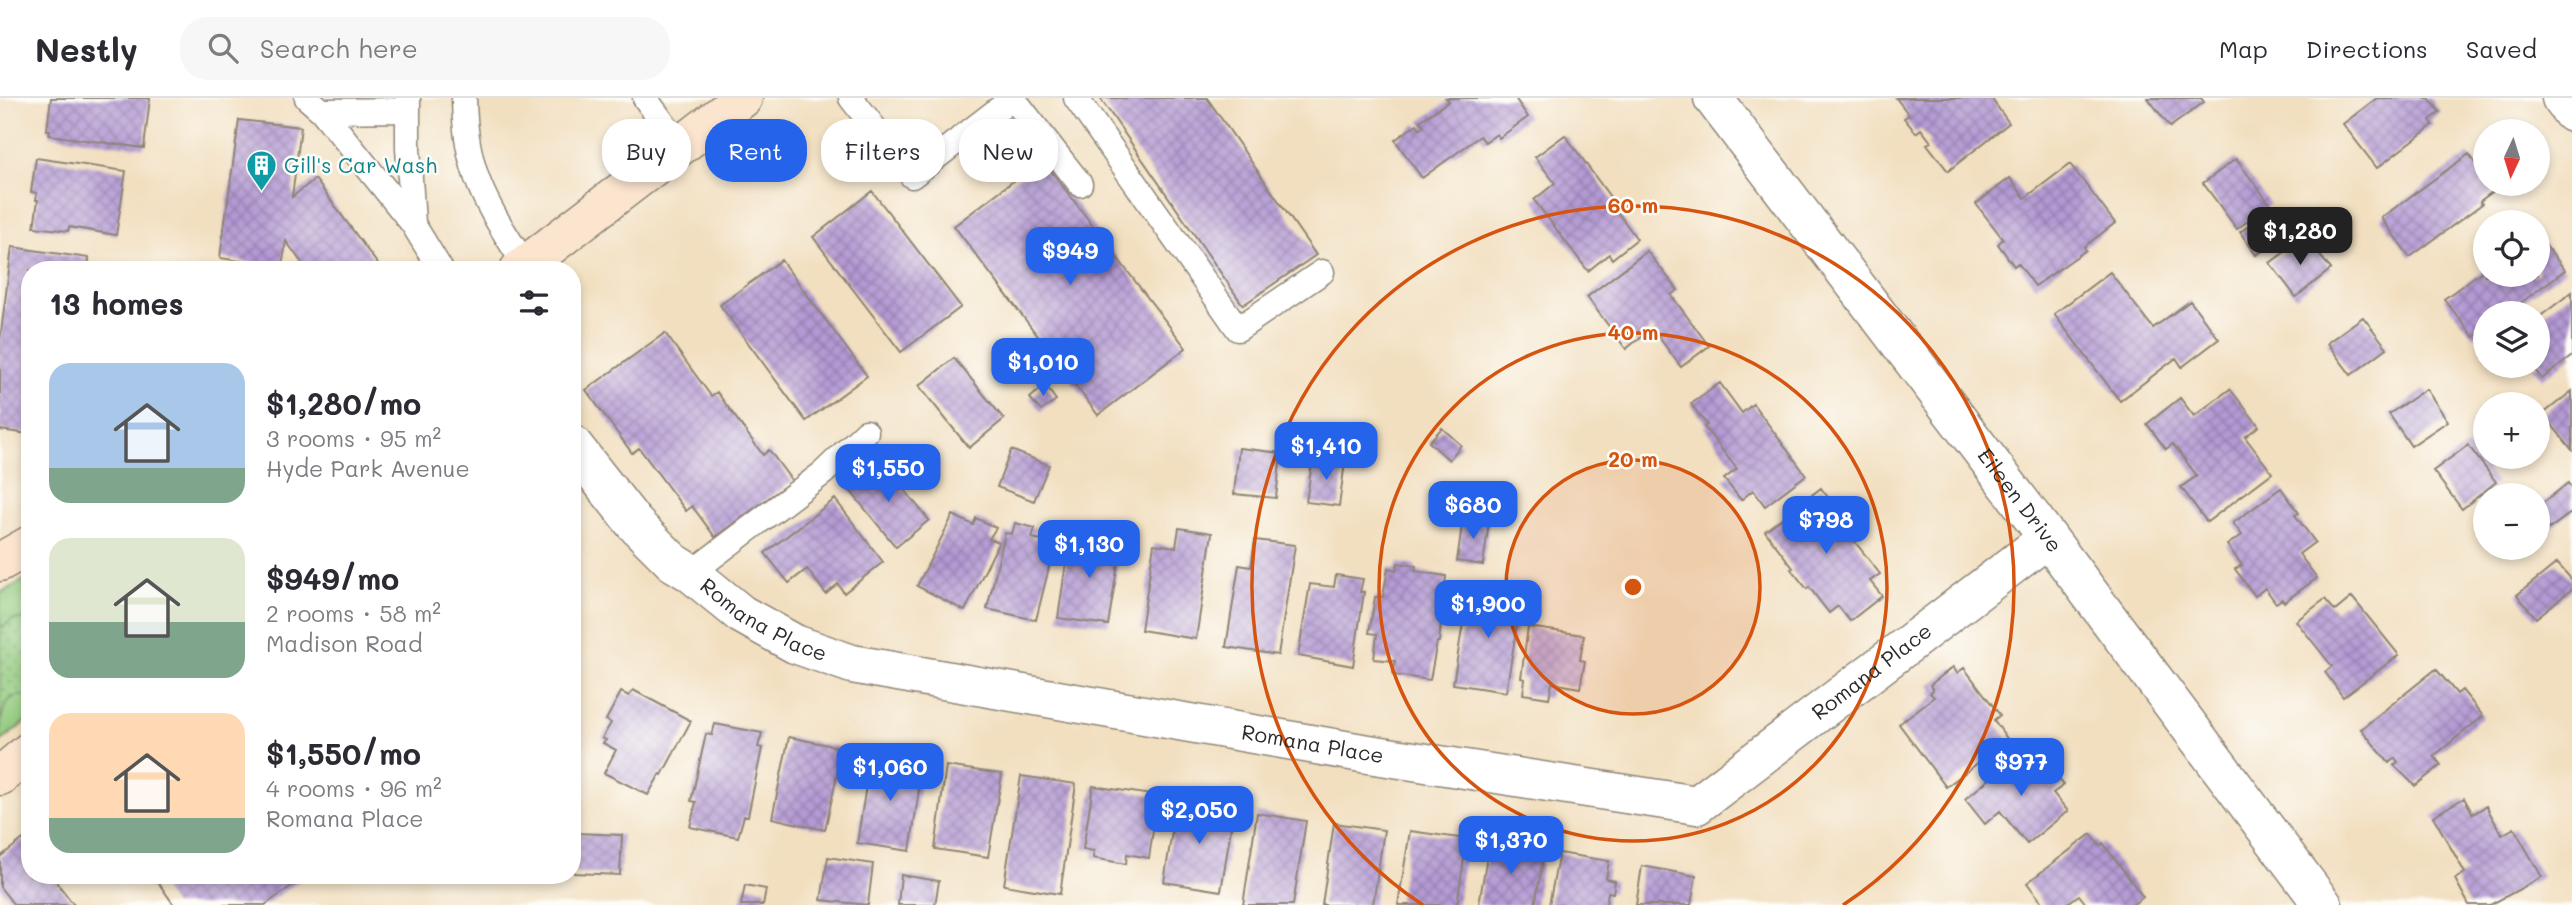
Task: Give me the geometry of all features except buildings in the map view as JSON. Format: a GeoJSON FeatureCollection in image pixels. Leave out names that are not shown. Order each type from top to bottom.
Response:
{"type":"FeatureCollection","features":[{"type":"Feature","properties":{"kind":"main road"},"geometry":{"type":"LineString","coordinates":[[691,138],[743,98]]}},
{"type":"Feature","properties":{"kind":"main road"},"geometry":{"type":"LineString","coordinates":[[530,261],[633,182]]}},
{"type":"Feature","properties":{"kind":"main road"},"geometry":{"type":"LineString","coordinates":[[0,562],[21,550]]}},
{"type":"Feature","properties":{"kind":"main road"},"geometry":{"type":"LineString","coordinates":[[0,776],[21,758]]}},
{"type":"Feature","properties":{"kind":"street","name":"Eileen Drive"},"geometry":{"type":"LineString","coordinates":[[1713,98],[2323,905]]}},
{"type":"Feature","properties":{"kind":"street"},"geometry":{"type":"LineString","coordinates":[[2561,98],[2572,113]]}},
{"type":"Feature","properties":{"kind":"street","name":"Romana Place"},"geometry":{"type":"LineString","coordinates":[[581,455],[634,523],[673,562],[691,573],[741,614],[795,644],[852,664],[1362,753],[1697,805],[2048,538]]}},
{"type":"Feature","properties":{"kind":"lane"},"geometry":{"type":"LineString","coordinates":[[464,98],[464,127],[476,179],[489,209],[519,261]]}},
{"type":"Feature","properties":{"kind":"lane"},"geometry":{"type":"LineString","coordinates":[[645,98],[660,119]]}},
{"type":"Feature","properties":{"kind":"lane"},"geometry":{"type":"LineString","coordinates":[[851,98],[912,176],[1013,98],[1080,184]]}},
{"type":"Feature","properties":{"kind":"lane"},"geometry":{"type":"LineString","coordinates":[[1076,98],[1238,329],[1322,272]]}},
{"type":"Feature","properties":{"kind":"lane"},"geometry":{"type":"LineString","coordinates":[[314,104],[408,104],[413,224]]}},
{"type":"Feature","properties":{"kind":"lane"},"geometry":{"type":"LineString","coordinates":[[314,104],[413,224],[436,261]]}},
{"type":"Feature","properties":{"kind":"lane"},"geometry":{"type":"LineString","coordinates":[[691,573],[823,473],[866,432]]}},
{"type":"Feature","properties":{"kind":"green space"},"geometry":{"type":"Polygon","coordinates":[[[21,582],[21,725],[0,742],[0,593],[21,582]]]}},
{"type":"Feature","properties":{"kind":"green space"},"geometry":{"type":"Polygon","coordinates":[[[21,582],[21,619],[13,619],[3,627],[0,625],[0,593],[21,582]]]}},
{"type":"Feature","properties":{"kind":"green space"},"geometry":{"type":"Polygon","coordinates":[[[21,696],[21,725],[0,742],[5,706],[14,697],[21,696]]]}},
{"type":"Feature","properties":{"kind":"place","name":"Gill's Car Wash"},"geometry":{"type":"Point","coordinates":[261,193]}}]}
